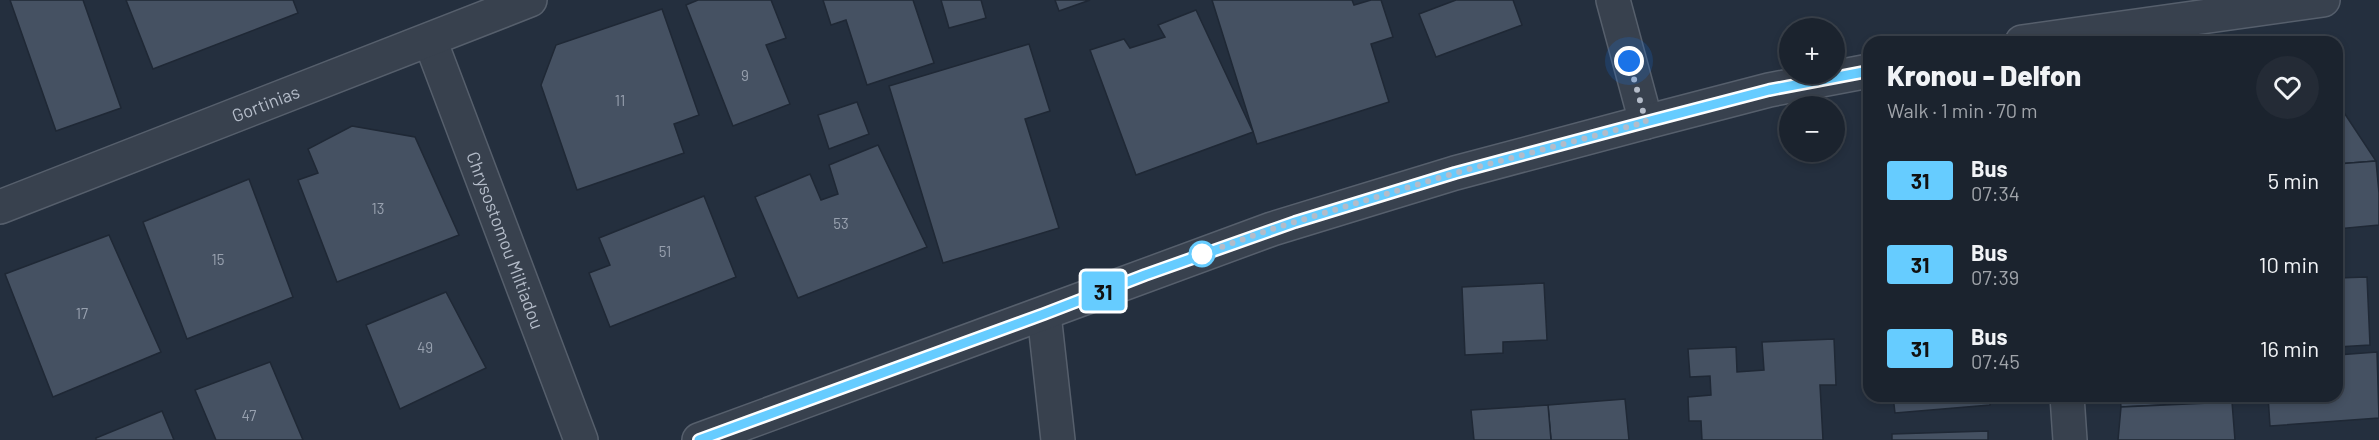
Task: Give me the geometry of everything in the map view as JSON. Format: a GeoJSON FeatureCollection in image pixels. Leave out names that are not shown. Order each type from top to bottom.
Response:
{"type":"FeatureCollection","features":[{"type":"Feature","properties":{"kind":"street","name":"Gortinias"},"geometry":{"type":"LineString","coordinates":[[0,207],[530,0]]}},
{"type":"Feature","properties":{"kind":"street"},"geometry":{"type":"LineString","coordinates":[[1613,0],[1646,122]]}},
{"type":"Feature","properties":{"kind":"street"},"geometry":{"type":"LineString","coordinates":[[2069,36],[2323,0]]}},
{"type":"Feature","properties":{"kind":"street","name":"Chrysostomou Miltiadou"},"geometry":{"type":"LineString","coordinates":[[430,40],[580,440]]}},
{"type":"Feature","properties":{"kind":"street"},"geometry":{"type":"LineString","coordinates":[[699,440],[1272,229],[1455,173],[1646,122],[1769,90],[1863,72]]}},
{"type":"Feature","properties":{"kind":"street"},"geometry":{"type":"LineString","coordinates":[[1044,314],[1058,440]]}},
{"type":"Feature","properties":{"kind":"street"},"geometry":{"type":"LineString","coordinates":[[2067,402],[2070,440]]}},
{"type":"Feature","properties":{"kind":"building"},"geometry":{"type":"Polygon","coordinates":[[[10,0],[83,0],[121,108],[56,131],[10,0]]]}},
{"type":"Feature","properties":{"kind":"building"},"geometry":{"type":"Polygon","coordinates":[[[126,0],[293,0],[298,13],[153,69],[126,0]]]}},
{"type":"Feature","properties":{"kind":"building"},"geometry":{"type":"Polygon","coordinates":[[[698,0],[771,0],[786,38],[766,45],[790,104],[733,126],[686,5],[698,0]]]}},
{"type":"Feature","properties":{"kind":"building"},"geometry":{"type":"Polygon","coordinates":[[[823,0],[913,0],[934,63],[867,85],[846,20],[831,25],[823,0]]]}},
{"type":"Feature","properties":{"kind":"building"},"geometry":{"type":"Polygon","coordinates":[[[941,0],[981,0],[986,18],[949,28],[941,0]]]}},
{"type":"Feature","properties":{"kind":"building"},"geometry":{"type":"Polygon","coordinates":[[[1055,0],[1090,0],[1059,11],[1055,0]]]}},
{"type":"Feature","properties":{"kind":"building"},"geometry":{"type":"Polygon","coordinates":[[[1212,0],[1352,0],[1354,5],[1371,0],[1381,0],[1393,37],[1371,44],[1389,102],[1257,144],[1212,0]]]}},
{"type":"Feature","properties":{"kind":"building"},"geometry":{"type":"Polygon","coordinates":[[[1456,0],[1513,0],[1522,25],[1436,57],[1419,14],[1456,0]]]}},
{"type":"Feature","properties":{"kind":"building"},"geometry":{"type":"Polygon","coordinates":[[[662,9],[699,115],[674,124],[684,153],[577,190],[541,85],[556,45],[662,9]]]}},
{"type":"Feature","properties":{"kind":"building"},"geometry":{"type":"Polygon","coordinates":[[[1196,10],[1253,132],[1136,175],[1090,50],[1124,39],[1130,48],[1165,37],[1158,25],[1196,10]]]}},
{"type":"Feature","properties":{"kind":"building"},"geometry":{"type":"Polygon","coordinates":[[[1029,44],[1050,111],[1025,119],[1059,228],[943,263],[889,86],[1029,44]]]}},
{"type":"Feature","properties":{"kind":"building"},"geometry":{"type":"Polygon","coordinates":[[[857,102],[869,134],[829,149],[818,115],[857,102]]]}},
{"type":"Feature","properties":{"kind":"building"},"geometry":{"type":"Polygon","coordinates":[[[2343,111],[2376,161],[2343,164],[2343,111]]]}},
{"type":"Feature","properties":{"kind":"building"},"geometry":{"type":"Polygon","coordinates":[[[352,126],[415,137],[459,235],[337,282],[298,180],[318,173],[308,149],[352,126]]]}},
{"type":"Feature","properties":{"kind":"building"},"geometry":{"type":"Polygon","coordinates":[[[878,145],[927,247],[798,298],[755,197],[810,174],[821,200],[838,194],[829,165],[878,145]]]}},
{"type":"Feature","properties":{"kind":"building"},"geometry":{"type":"Polygon","coordinates":[[[2376,161],[2379,225],[2343,228],[2343,164],[2376,161]]]}},
{"type":"Feature","properties":{"kind":"building"},"geometry":{"type":"Polygon","coordinates":[[[249,179],[293,297],[187,339],[143,222],[249,179]]]}},
{"type":"Feature","properties":{"kind":"building"},"geometry":{"type":"Polygon","coordinates":[[[704,196],[736,277],[610,327],[589,273],[610,265],[599,238],[704,196]]]}},
{"type":"Feature","properties":{"kind":"building"},"geometry":{"type":"Polygon","coordinates":[[[109,235],[161,352],[53,397],[5,274],[109,235]]]}},
{"type":"Feature","properties":{"kind":"building"},"geometry":{"type":"Polygon","coordinates":[[[2367,277],[2370,345],[2343,347],[2343,278],[2367,277]]]}},
{"type":"Feature","properties":{"kind":"building"},"geometry":{"type":"Polygon","coordinates":[[[1544,283],[1547,340],[1503,342],[1503,353],[1465,355],[1462,287],[1544,283]]]}},
{"type":"Feature","properties":{"kind":"building"},"geometry":{"type":"Polygon","coordinates":[[[446,292],[486,368],[400,409],[366,325],[446,292]]]}},
{"type":"Feature","properties":{"kind":"building"},"geometry":{"type":"Polygon","coordinates":[[[1834,339],[1836,385],[1820,385],[1823,440],[1702,440],[1701,421],[1689,421],[1688,397],[1711,395],[1710,376],[1690,377],[1688,349],[1736,347],[1737,372],[1764,370],[1762,342],[1834,339]]]}},
{"type":"Feature","properties":{"kind":"building"},"geometry":{"type":"Polygon","coordinates":[[[2377,352],[2379,418],[2270,426],[2268,402],[2343,402],[2343,355],[2377,352]]]}},
{"type":"Feature","properties":{"kind":"building"},"geometry":{"type":"Polygon","coordinates":[[[270,362],[303,440],[216,440],[195,390],[270,362]]]}},
{"type":"Feature","properties":{"kind":"building"},"geometry":{"type":"Polygon","coordinates":[[[1625,399],[1629,440],[1551,440],[1548,405],[1625,399]]]}},
{"type":"Feature","properties":{"kind":"building"},"geometry":{"type":"Polygon","coordinates":[[[1894,402],[1990,402],[1990,405],[1895,413],[1894,402]]]}},
{"type":"Feature","properties":{"kind":"building"},"geometry":{"type":"Polygon","coordinates":[[[2121,402],[2219,402],[2121,407],[2121,402]]]}},
{"type":"Feature","properties":{"kind":"building"},"geometry":{"type":"Polygon","coordinates":[[[2232,402],[2235,440],[2118,440],[2121,407],[2232,402]]]}},
{"type":"Feature","properties":{"kind":"building"},"geometry":{"type":"Polygon","coordinates":[[[1548,405],[1551,440],[1474,440],[1471,410],[1548,405]]]}},
{"type":"Feature","properties":{"kind":"building"},"geometry":{"type":"Polygon","coordinates":[[[162,411],[174,440],[96,440],[96,438],[162,411]]]}},
{"type":"Feature","properties":{"kind":"building"},"geometry":{"type":"Polygon","coordinates":[[[1988,431],[1988,440],[1892,440],[1892,434],[1988,431]]]}},
{"type":"Feature","properties":{"kind":"bus line","name":"31"},"geometry":{"type":"LineString","coordinates":[[699,440],[1272,229],[1455,173],[1646,122],[1769,90],[1863,72]]}},
{"type":"Feature","properties":{"kind":"route"},"geometry":{"type":"LineString","coordinates":[[1202,254],[1272,229],[1455,173],[1646,122],[1629,61]]}}]}
